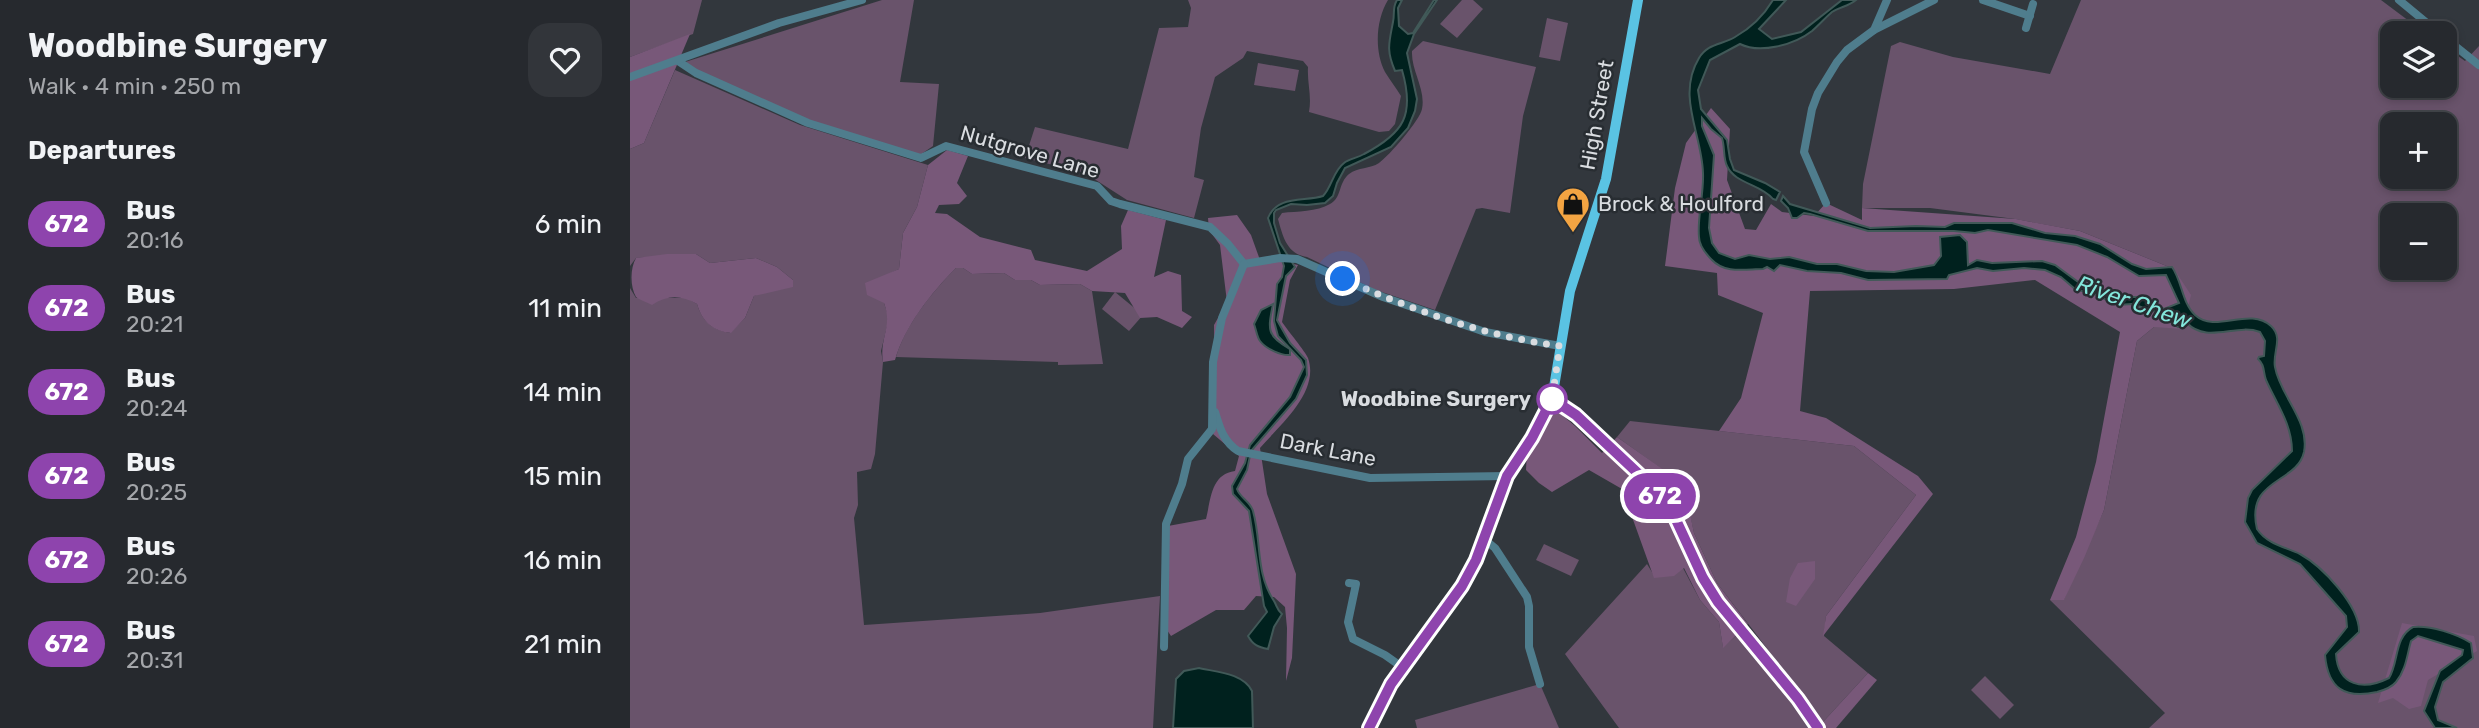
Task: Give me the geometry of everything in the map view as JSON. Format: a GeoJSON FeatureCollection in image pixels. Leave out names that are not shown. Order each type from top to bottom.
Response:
{"type":"FeatureCollection","features":[{"type":"Feature","properties":{"kind":"main road","name":"High Street"},"geometry":{"type":"LineString","coordinates":[[1369,728],[1402,667],[1455,596],[1476,560],[1507,476],[1532,438],[1552,399],[1570,291],[1606,178],[1638,0]]}},
{"type":"Feature","properties":{"kind":"main road"},"geometry":{"type":"LineString","coordinates":[[1552,399],[1576,415],[1643,478],[1671,509],[1703,578],[1718,602],[1798,699],[1818,728]]}},
{"type":"Feature","properties":{"kind":"street"},"geometry":{"type":"LineString","coordinates":[[630,77],[779,23],[862,0]]}},
{"type":"Feature","properties":{"kind":"street"},"geometry":{"type":"LineString","coordinates":[[1874,30],[1887,0]]}},
{"type":"Feature","properties":{"kind":"street"},"geometry":{"type":"LineString","coordinates":[[1826,203],[1804,152],[1812,109],[1818,93],[1847,50],[1874,30],[1934,0]]}},
{"type":"Feature","properties":{"kind":"street"},"geometry":{"type":"LineString","coordinates":[[1983,0],[2030,16]]}},
{"type":"Feature","properties":{"kind":"street"},"geometry":{"type":"LineString","coordinates":[[2399,0],[2424,21]]}},
{"type":"Feature","properties":{"kind":"street"},"geometry":{"type":"LineString","coordinates":[[2026,28],[2033,4]]}},
{"type":"Feature","properties":{"kind":"street"},"geometry":{"type":"LineString","coordinates":[[2457,48],[2479,65]]}},
{"type":"Feature","properties":{"kind":"street","name":"Nutgrove Lane"},"geometry":{"type":"LineString","coordinates":[[678,61],[696,73],[808,122],[921,158],[946,146],[1097,187],[1102,189],[1111,201],[1210,227],[1244,264]]}},
{"type":"Feature","properties":{"kind":"street"},"geometry":{"type":"LineString","coordinates":[[1818,93],[1828,95]]}},
{"type":"Feature","properties":{"kind":"street"},"geometry":{"type":"LineString","coordinates":[[1164,647],[1166,524],[1182,484],[1188,458],[1212,429],[1213,362],[1222,318],[1244,264],[1280,258],[1297,259],[1383,297],[1485,332],[1560,346]]}},
{"type":"Feature","properties":{"kind":"street","name":"Dark Lane"},"geometry":{"type":"LineString","coordinates":[[1213,406],[1221,432],[1229,445],[1238,450],[1370,478],[1507,476]]}},
{"type":"Feature","properties":{"kind":"street"},"geometry":{"type":"LineString","coordinates":[[1484,539],[1495,548],[1527,597],[1529,647],[1541,684]]}},
{"type":"Feature","properties":{"kind":"street"},"geometry":{"type":"LineString","coordinates":[[1356,584],[1348,622],[1353,639],[1402,667]]}},
{"type":"Feature","properties":{"kind":"shaded area"},"geometry":{"type":"Polygon","coordinates":[[[630,0],[702,0],[693,34],[630,57],[630,0]]]}},
{"type":"Feature","properties":{"kind":"shaded area"},"geometry":{"type":"Polygon","coordinates":[[[882,0],[914,0],[900,82],[939,84],[933,146],[920,155],[809,120],[697,71],[685,62],[882,0]]]}},
{"type":"Feature","properties":{"kind":"shaded area"},"geometry":{"type":"Polygon","coordinates":[[[1188,0],[1388,0],[1379,26],[1378,45],[1385,72],[1401,96],[1395,124],[1389,131],[1379,132],[1309,112],[1308,67],[1303,61],[1247,51],[1243,58],[1215,77],[1201,128],[1194,177],[1204,180],[1194,218],[1127,200],[1085,173],[1025,158],[1035,127],[1128,149],[1159,28],[1188,27],[1191,8],[1188,0]]]}},
{"type":"Feature","properties":{"kind":"shaded area"},"geometry":{"type":"Polygon","coordinates":[[[1462,0],[1473,0],[1483,9],[1457,38],[1440,24],[1462,0]]]}},
{"type":"Feature","properties":{"kind":"shaded area"},"geometry":{"type":"Polygon","coordinates":[[[2081,0],[2381,0],[2409,21],[2380,21],[2380,98],[2457,98],[2457,55],[2465,61],[2479,46],[2479,728],[2149,728],[2165,713],[2050,600],[2064,599],[2104,510],[2137,341],[2154,327],[2174,269],[2080,231],[1930,208],[1862,208],[1863,184],[1891,46],[1900,42],[1953,57],[2050,74],[2081,0]]]}},
{"type":"Feature","properties":{"kind":"shaded area"},"geometry":{"type":"Polygon","coordinates":[[[1547,18],[1568,23],[1560,61],[1539,57],[1547,18]]]}},
{"type":"Feature","properties":{"kind":"shaded area"},"geometry":{"type":"Polygon","coordinates":[[[690,34],[644,143],[630,149],[630,57],[690,34]]]}},
{"type":"Feature","properties":{"kind":"shaded area"},"geometry":{"type":"Polygon","coordinates":[[[1423,41],[1536,67],[1523,116],[1510,213],[1476,209],[1435,310],[1376,290],[1300,255],[1290,248],[1278,219],[1282,213],[1313,210],[1330,204],[1349,174],[1379,163],[1404,138],[1422,109],[1422,94],[1412,51],[1423,41]]]}},
{"type":"Feature","properties":{"kind":"shaded area"},"geometry":{"type":"Polygon","coordinates":[[[1258,63],[1299,70],[1295,91],[1254,85],[1258,63]]]}},
{"type":"Feature","properties":{"kind":"shaded area"},"geometry":{"type":"Polygon","coordinates":[[[675,70],[800,125],[928,165],[917,207],[903,233],[899,269],[883,277],[884,303],[889,318],[881,351],[883,362],[875,454],[871,469],[857,472],[858,505],[854,518],[864,625],[1040,613],[1160,596],[1153,728],[630,728],[630,288],[636,298],[687,298],[697,304],[709,324],[730,333],[745,318],[754,296],[793,280],[777,267],[756,258],[710,263],[696,254],[636,258],[630,266],[630,149],[644,143],[675,70]]]}},
{"type":"Feature","properties":{"kind":"shaded area"},"geometry":{"type":"Polygon","coordinates":[[[1711,108],[1730,129],[1727,180],[1745,229],[1756,230],[1771,204],[1782,212],[1814,216],[1826,203],[1862,220],[1862,208],[2016,219],[2080,231],[2174,269],[2191,295],[2183,329],[2154,327],[2137,341],[2104,510],[2064,600],[2050,600],[2076,537],[2096,462],[2120,332],[2035,280],[1954,289],[1810,291],[1800,411],[1826,418],[1918,476],[1933,494],[1823,636],[1826,616],[1916,495],[1854,446],[1719,431],[1741,398],[1763,313],[1718,295],[1717,273],[1665,266],[1675,188],[1686,143],[1711,108]]]}},
{"type":"Feature","properties":{"kind":"shaded area"},"geometry":{"type":"Polygon","coordinates":[[[947,150],[968,156],[957,183],[967,196],[959,204],[939,205],[935,213],[947,214],[980,237],[1031,250],[1035,260],[1087,271],[1122,249],[1121,226],[1128,210],[1166,220],[1154,277],[1168,271],[1181,275],[1182,311],[1192,317],[1182,328],[1157,317],[1140,318],[1125,293],[1092,291],[1080,284],[1040,285],[1031,280],[1015,280],[1004,273],[972,274],[963,268],[956,268],[920,311],[905,335],[895,360],[883,362],[886,311],[884,303],[867,295],[865,283],[899,269],[903,233],[917,207],[928,165],[947,150]]]}},
{"type":"Feature","properties":{"kind":"shaded area"},"geometry":{"type":"Polygon","coordinates":[[[1237,215],[1251,235],[1260,260],[1298,265],[1290,280],[1282,322],[1308,358],[1310,371],[1308,383],[1296,407],[1260,448],[1267,494],[1296,574],[1292,658],[1286,681],[1285,607],[1274,597],[1256,596],[1244,610],[1216,610],[1171,636],[1167,630],[1168,526],[1206,519],[1213,489],[1221,477],[1235,471],[1239,456],[1213,434],[1214,325],[1227,302],[1220,245],[1209,230],[1208,218],[1237,215]]]}},
{"type":"Feature","properties":{"kind":"shaded area"},"geometry":{"type":"Polygon","coordinates":[[[696,254],[710,263],[756,258],[777,267],[793,280],[793,287],[754,296],[745,318],[731,333],[724,332],[709,324],[697,304],[691,301],[669,298],[652,305],[636,297],[632,278],[636,258],[696,254]]]}},
{"type":"Feature","properties":{"kind":"shaded area"},"geometry":{"type":"Polygon","coordinates":[[[956,268],[963,268],[972,274],[1004,273],[1015,280],[1031,280],[1040,285],[1080,284],[1092,291],[1103,364],[1058,365],[1058,362],[896,357],[906,333],[921,309],[956,268]]]}},
{"type":"Feature","properties":{"kind":"shaded area"},"geometry":{"type":"Polygon","coordinates":[[[1115,292],[1143,315],[1129,331],[1102,309],[1115,292]]]}},
{"type":"Feature","properties":{"kind":"shaded area"},"geometry":{"type":"Polygon","coordinates":[[[1556,410],[1602,453],[1617,437],[1684,484],[1694,533],[1717,583],[1748,624],[1723,648],[1719,622],[1700,600],[1684,568],[1674,576],[1654,578],[1622,489],[1589,470],[1552,492],[1526,470],[1528,430],[1538,415],[1556,410]]]}},
{"type":"Feature","properties":{"kind":"shaded area"},"geometry":{"type":"Polygon","coordinates":[[[1630,421],[1854,446],[1916,495],[1826,616],[1824,636],[1868,673],[1823,722],[1717,583],[1694,533],[1683,484],[1617,437],[1630,421]]]}},
{"type":"Feature","properties":{"kind":"shaded area"},"geometry":{"type":"Polygon","coordinates":[[[1544,544],[1579,560],[1571,576],[1536,560],[1544,544]]]}},
{"type":"Feature","properties":{"kind":"shaded area"},"geometry":{"type":"Polygon","coordinates":[[[1815,561],[1815,579],[1796,606],[1786,602],[1790,578],[1798,563],[1815,561]]]}},
{"type":"Feature","properties":{"kind":"shaded area"},"geometry":{"type":"Polygon","coordinates":[[[1647,564],[1655,577],[1683,568],[1700,600],[1719,622],[1723,647],[1737,635],[1812,728],[1619,728],[1565,654],[1647,564]]]}},
{"type":"Feature","properties":{"kind":"shaded area"},"geometry":{"type":"Polygon","coordinates":[[[2402,623],[2474,636],[2477,651],[2428,680],[2421,706],[2409,709],[2393,698],[2378,703],[2402,623]]]}},
{"type":"Feature","properties":{"kind":"shaded area"},"geometry":{"type":"Polygon","coordinates":[[[1868,673],[1877,680],[1836,728],[1824,728],[1823,722],[1868,673]]]}},
{"type":"Feature","properties":{"kind":"shaded area"},"geometry":{"type":"Polygon","coordinates":[[[1985,676],[2014,705],[2000,719],[1971,690],[1985,676]]]}},
{"type":"Feature","properties":{"kind":"shaded area"},"geometry":{"type":"Polygon","coordinates":[[[1540,684],[1559,728],[1417,728],[1415,720],[1540,684]]]}},
{"type":"Feature","properties":{"kind":"water"},"geometry":{"type":"Polygon","coordinates":[[[1397,0],[1402,0],[1398,8],[1399,26],[1408,34],[1413,33],[1434,0],[1437,0],[1414,34],[1407,53],[1417,99],[1408,128],[1391,147],[1345,168],[1333,196],[1325,203],[1291,204],[1274,213],[1280,243],[1295,267],[1286,276],[1277,320],[1290,343],[1306,360],[1307,375],[1296,399],[1251,451],[1247,470],[1237,489],[1253,511],[1264,579],[1282,614],[1274,627],[1268,649],[1256,645],[1248,636],[1267,612],[1249,511],[1233,494],[1232,486],[1245,463],[1250,445],[1290,397],[1304,367],[1301,360],[1278,336],[1274,321],[1277,284],[1282,277],[1284,266],[1268,218],[1272,211],[1284,203],[1323,196],[1340,166],[1378,146],[1397,130],[1403,121],[1406,111],[1406,86],[1402,70],[1395,71],[1389,52],[1397,0]]]}},
{"type":"Feature","properties":{"kind":"water","name":"River Chew"},"geometry":{"type":"Polygon","coordinates":[[[1773,0],[1786,0],[1759,29],[1772,39],[1801,32],[1842,0],[1856,0],[1832,12],[1805,36],[1787,44],[1757,48],[1740,44],[1710,60],[1698,90],[1701,109],[1727,140],[1734,170],[1780,192],[1776,200],[1773,199],[1762,190],[1736,177],[1726,163],[1722,138],[1702,118],[1702,126],[1714,155],[1709,228],[1712,243],[1719,253],[1735,259],[1749,255],[1770,259],[1789,257],[1866,271],[1894,272],[1934,265],[1941,256],[1940,237],[1960,235],[1967,242],[1968,265],[1977,260],[1992,263],[2042,261],[2055,265],[2081,284],[2120,297],[2142,297],[2164,309],[2179,303],[2166,275],[2139,276],[2107,257],[2077,245],[1988,230],[1975,233],[1868,231],[1810,214],[1804,213],[1792,218],[1781,201],[1783,196],[1790,204],[1870,228],[2012,223],[2100,244],[2132,264],[2146,269],[2172,267],[2187,304],[2195,315],[2203,320],[2222,322],[2253,319],[2271,326],[2277,336],[2275,367],[2278,378],[2299,419],[2305,441],[2299,462],[2273,483],[2258,500],[2255,512],[2257,529],[2271,542],[2309,560],[2329,577],[2347,599],[2358,622],[2359,632],[2336,654],[2341,673],[2354,683],[2370,684],[2389,678],[2400,643],[2407,631],[2413,627],[2443,631],[2471,643],[2473,658],[2443,682],[2435,707],[2438,720],[2457,728],[2435,728],[2424,711],[2440,671],[2462,655],[2463,650],[2418,636],[2411,641],[2402,672],[2390,687],[2366,694],[2340,689],[2330,676],[2325,655],[2347,627],[2346,616],[2300,564],[2257,543],[2245,522],[2248,498],[2252,490],[2292,451],[2286,423],[2258,359],[2264,356],[2265,341],[2260,332],[2203,332],[2187,323],[2178,327],[2156,312],[2132,304],[2117,305],[2097,295],[2075,289],[2061,277],[2045,270],[2024,268],[1993,271],[1977,268],[1949,275],[1947,279],[1868,280],[1841,273],[1807,271],[1780,265],[1774,271],[1767,267],[1729,269],[1710,258],[1699,240],[1703,173],[1690,101],[1693,72],[1703,53],[1746,30],[1773,0]]]}},
{"type":"Feature","properties":{"kind":"water"},"geometry":{"type":"Polygon","coordinates":[[[1273,304],[1271,331],[1277,340],[1290,349],[1290,355],[1270,349],[1257,335],[1254,324],[1261,310],[1273,304]]]}},
{"type":"Feature","properties":{"kind":"water"},"geometry":{"type":"Polygon","coordinates":[[[1199,668],[1228,674],[1248,685],[1252,691],[1253,728],[1173,728],[1176,679],[1184,671],[1199,668]]]}},
{"type":"Feature","properties":{"kind":"bus line","name":"672"},"geometry":{"type":"LineString","coordinates":[[1369,728],[1391,684],[1462,586],[1476,560],[1507,476],[1532,438],[1552,399],[1576,415],[1643,478],[1671,509],[1703,578],[1718,602],[1798,699],[1818,728]]}},
{"type":"Feature","properties":{"kind":"place","name":"Brock & Houlford"},"geometry":{"type":"Point","coordinates":[1573,234]}},
{"type":"Feature","properties":{"kind":"place","name":"Woodbine Surgery"},"geometry":{"type":"Point","coordinates":[1552,399]}},
{"type":"Feature","properties":{"kind":"route"},"geometry":{"type":"LineString","coordinates":[[1343,279],[1383,297],[1485,332],[1560,346],[1552,399]]}}]}
